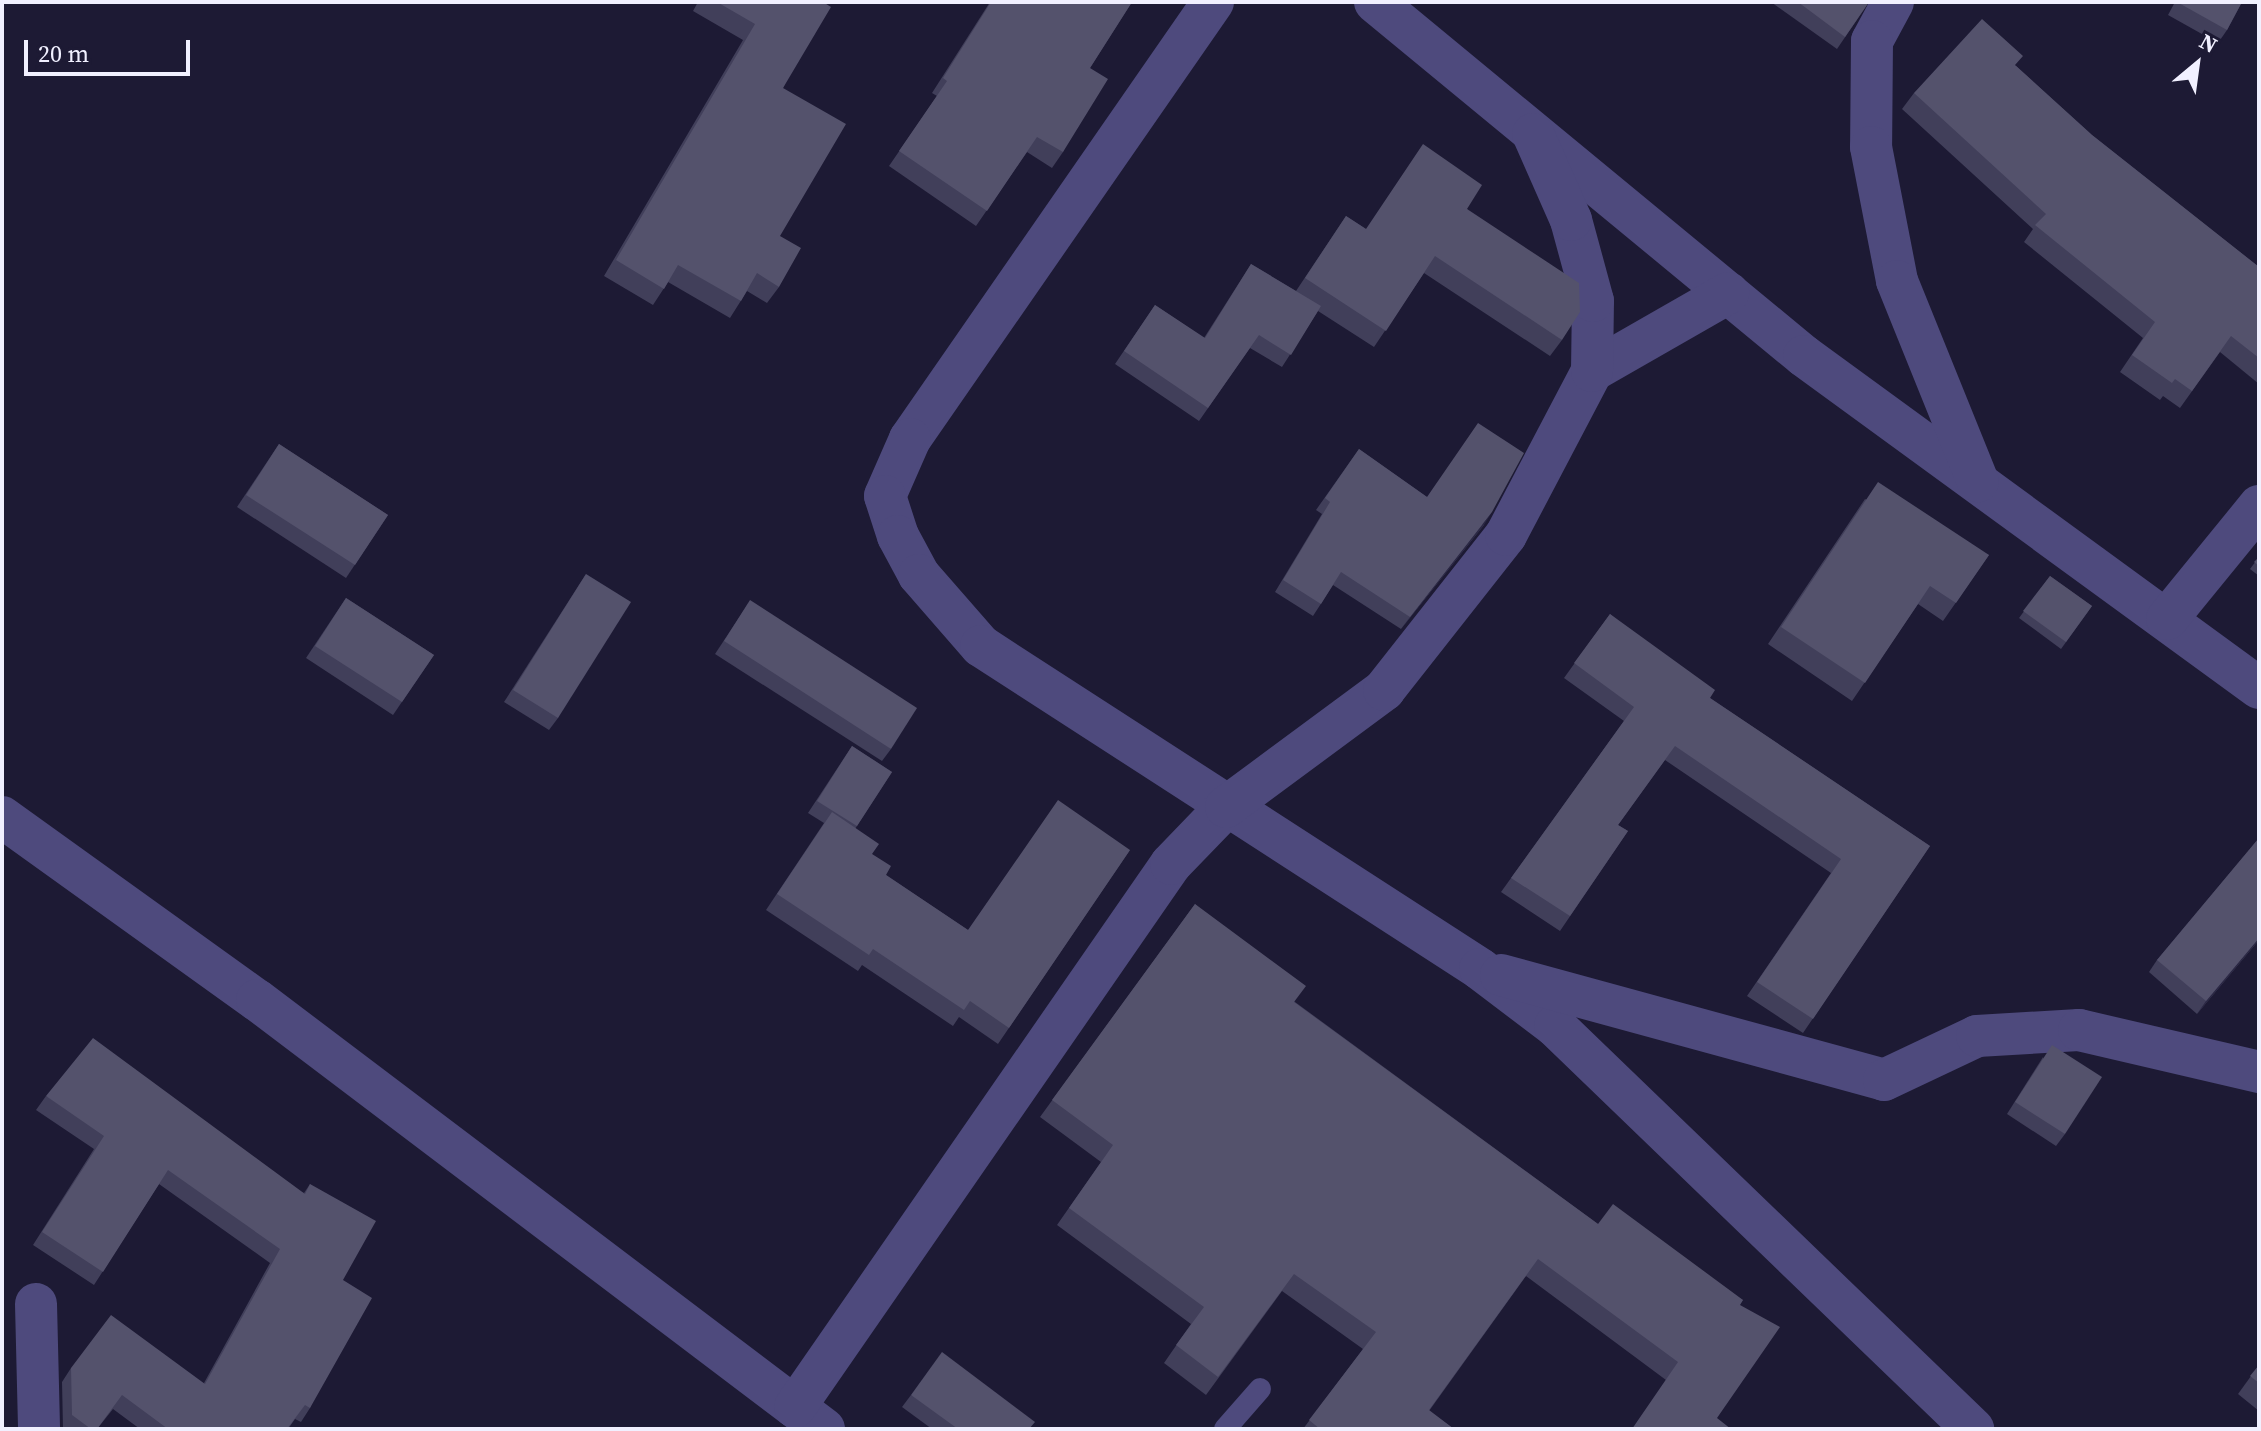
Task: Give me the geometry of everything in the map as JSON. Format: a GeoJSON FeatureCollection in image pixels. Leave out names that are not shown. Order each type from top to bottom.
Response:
{"type":"FeatureCollection","features":[{"type":"Feature","properties":{"kind":"street"},"geometry":{"type":"LineString","coordinates":[[1213,2],[910,439],[885,496],[898,536],[919,575],[981,646],[1480,969],[1555,1026],[1973,1429]]}},
{"type":"Feature","properties":{"kind":"street"},"geometry":{"type":"LineString","coordinates":[[1375,2],[1804,356],[2259,688]]}},
{"type":"Feature","properties":{"kind":"street"},"geometry":{"type":"LineString","coordinates":[[1893,2],[1872,41],[1871,147],[1897,281],[1978,481]]}},
{"type":"Feature","properties":{"kind":"street"},"geometry":{"type":"LineString","coordinates":[[2,817],[257,1000],[810,1418],[1171,864],[1226,807],[1384,690],[1506,535],[1592,371],[1593,301],[1571,220],[1533,134]]}},
{"type":"Feature","properties":{"kind":"street"},"geometry":{"type":"LineString","coordinates":[[1592,371],[1728,293]]}},
{"type":"Feature","properties":{"kind":"street"},"geometry":{"type":"LineString","coordinates":[[2167,619],[2259,506]]}},
{"type":"Feature","properties":{"kind":"street"},"geometry":{"type":"LineString","coordinates":[[1480,969],[1884,1080],[1977,1036],[2079,1030],[2259,1072]]}},
{"type":"Feature","properties":{"kind":"street"},"geometry":{"type":"LineString","coordinates":[[36,1304],[39,1429]]}},
{"type":"Feature","properties":{"kind":"lane"},"geometry":{"type":"LineString","coordinates":[[1225,1429],[1260,1389]]}},
{"type":"Feature","properties":{"kind":"building"},"geometry":{"type":"Polygon","coordinates":[[[717,2],[823,2],[831,7],[783,88],[846,124],[780,236],[801,248],[779,287],[757,273],[741,301],[678,265],[664,289],[616,260],[755,24],[717,2]]]}},
{"type":"Feature","properties":{"kind":"building"},"geometry":{"type":"Polygon","coordinates":[[[991,2],[1132,2],[1090,68],[1108,79],[1063,152],[1037,137],[987,211],[899,151],[947,81],[943,78],[991,2]]]}},
{"type":"Feature","properties":{"kind":"building"},"geometry":{"type":"Polygon","coordinates":[[[1798,2],[1869,2],[1845,37],[1798,2]]]}},
{"type":"Feature","properties":{"kind":"building"},"geometry":{"type":"Polygon","coordinates":[[[2177,2],[2242,2],[2227,30],[2177,2]]]}},
{"type":"Feature","properties":{"kind":"building"},"geometry":{"type":"Polygon","coordinates":[[[1982,19],[2023,56],[2015,65],[2092,135],[2259,267],[2259,358],[2231,336],[2192,391],[2175,379],[2172,383],[2132,355],[2155,322],[2035,225],[2046,214],[1914,93],[1982,19]]]}},
{"type":"Feature","properties":{"kind":"building"},"geometry":{"type":"Polygon","coordinates":[[[1423,144],[1482,185],[1467,209],[1579,283],[1580,312],[1562,340],[1435,256],[1386,331],[1305,278],[1346,216],[1366,229],[1423,144]]]}},
{"type":"Feature","properties":{"kind":"building"},"geometry":{"type":"Polygon","coordinates":[[[1251,264],[1321,306],[1291,355],[1259,335],[1208,408],[1124,351],[1155,305],[1205,338],[1251,264]]]}},
{"type":"Feature","properties":{"kind":"building"},"geometry":{"type":"Polygon","coordinates":[[[1478,423],[1524,453],[1492,512],[1410,617],[1341,572],[1321,604],[1283,580],[1330,502],[1325,498],[1359,449],[1427,497],[1478,423]]]}},
{"type":"Feature","properties":{"kind":"building"},"geometry":{"type":"Polygon","coordinates":[[[279,444],[388,515],[355,565],[246,495],[279,444]]]}},
{"type":"Feature","properties":{"kind":"building"},"geometry":{"type":"Polygon","coordinates":[[[1878,482],[1989,555],[1956,603],[1930,586],[1865,683],[1781,627],[1878,482]]]}},
{"type":"Feature","properties":{"kind":"building"},"geometry":{"type":"Polygon","coordinates":[[[586,574],[631,602],[558,718],[513,690],[586,574]]]}},
{"type":"Feature","properties":{"kind":"building"},"geometry":{"type":"Polygon","coordinates":[[[2050,576],[2092,606],[2066,642],[2023,611],[2050,576]]]}},
{"type":"Feature","properties":{"kind":"building"},"geometry":{"type":"Polygon","coordinates":[[[346,598],[434,655],[402,702],[315,646],[346,598]]]}},
{"type":"Feature","properties":{"kind":"building"},"geometry":{"type":"Polygon","coordinates":[[[750,600],[917,708],[891,749],[724,641],[750,600]]]}},
{"type":"Feature","properties":{"kind":"building"},"geometry":{"type":"Polygon","coordinates":[[[1610,614],[1715,690],[1710,698],[1930,846],[1813,1019],[1757,982],[1841,859],[1675,746],[1618,825],[1628,831],[1570,916],[1511,878],[1634,707],[1574,663],[1610,614]]]}},
{"type":"Feature","properties":{"kind":"building"},"geometry":{"type":"Polygon","coordinates":[[[852,746],[892,772],[857,826],[817,801],[852,746]]]}},
{"type":"Feature","properties":{"kind":"building"},"geometry":{"type":"Polygon","coordinates":[[[1058,800],[1130,850],[1009,1028],[970,1001],[964,1010],[873,949],[869,955],[777,894],[832,812],[879,844],[872,854],[891,866],[886,875],[968,930],[1058,800]]]}},
{"type":"Feature","properties":{"kind":"building"},"geometry":{"type":"Polygon","coordinates":[[[2259,838],[2259,938],[2206,1001],[2157,960],[2259,838]]]}},
{"type":"Feature","properties":{"kind":"building"},"geometry":{"type":"Polygon","coordinates":[[[1195,904],[1306,986],[1294,1002],[1598,1224],[1613,1204],[1743,1300],[1740,1305],[1780,1327],[1717,1418],[1731,1429],[1632,1429],[1678,1362],[1538,1259],[1429,1410],[1454,1429],[1320,1429],[1309,1420],[1376,1332],[1294,1274],[1218,1377],[1176,1345],[1204,1307],[1069,1208],[1113,1145],[1052,1100],[1195,904]]]}},
{"type":"Feature","properties":{"kind":"building"},"geometry":{"type":"Polygon","coordinates":[[[93,1038],[305,1194],[310,1184],[376,1221],[343,1280],[372,1298],[310,1408],[305,1405],[287,1429],[168,1429],[122,1395],[97,1429],[91,1429],[72,1415],[71,1368],[111,1315],[205,1384],[280,1249],[168,1170],[103,1272],[42,1232],[104,1136],[46,1096],[93,1038]]]}},
{"type":"Feature","properties":{"kind":"building"},"geometry":{"type":"Polygon","coordinates":[[[2052,1045],[2102,1077],[2065,1134],[2015,1102],[2052,1045]]]}},
{"type":"Feature","properties":{"kind":"building"},"geometry":{"type":"Polygon","coordinates":[[[942,1352],[1035,1422],[1029,1429],[958,1429],[911,1395],[942,1352]]]}},
{"type":"Feature","properties":{"kind":"building"},"geometry":{"type":"Polygon","coordinates":[[[2259,1365],[2259,1383],[2250,1376],[2259,1365]]]}}]}
